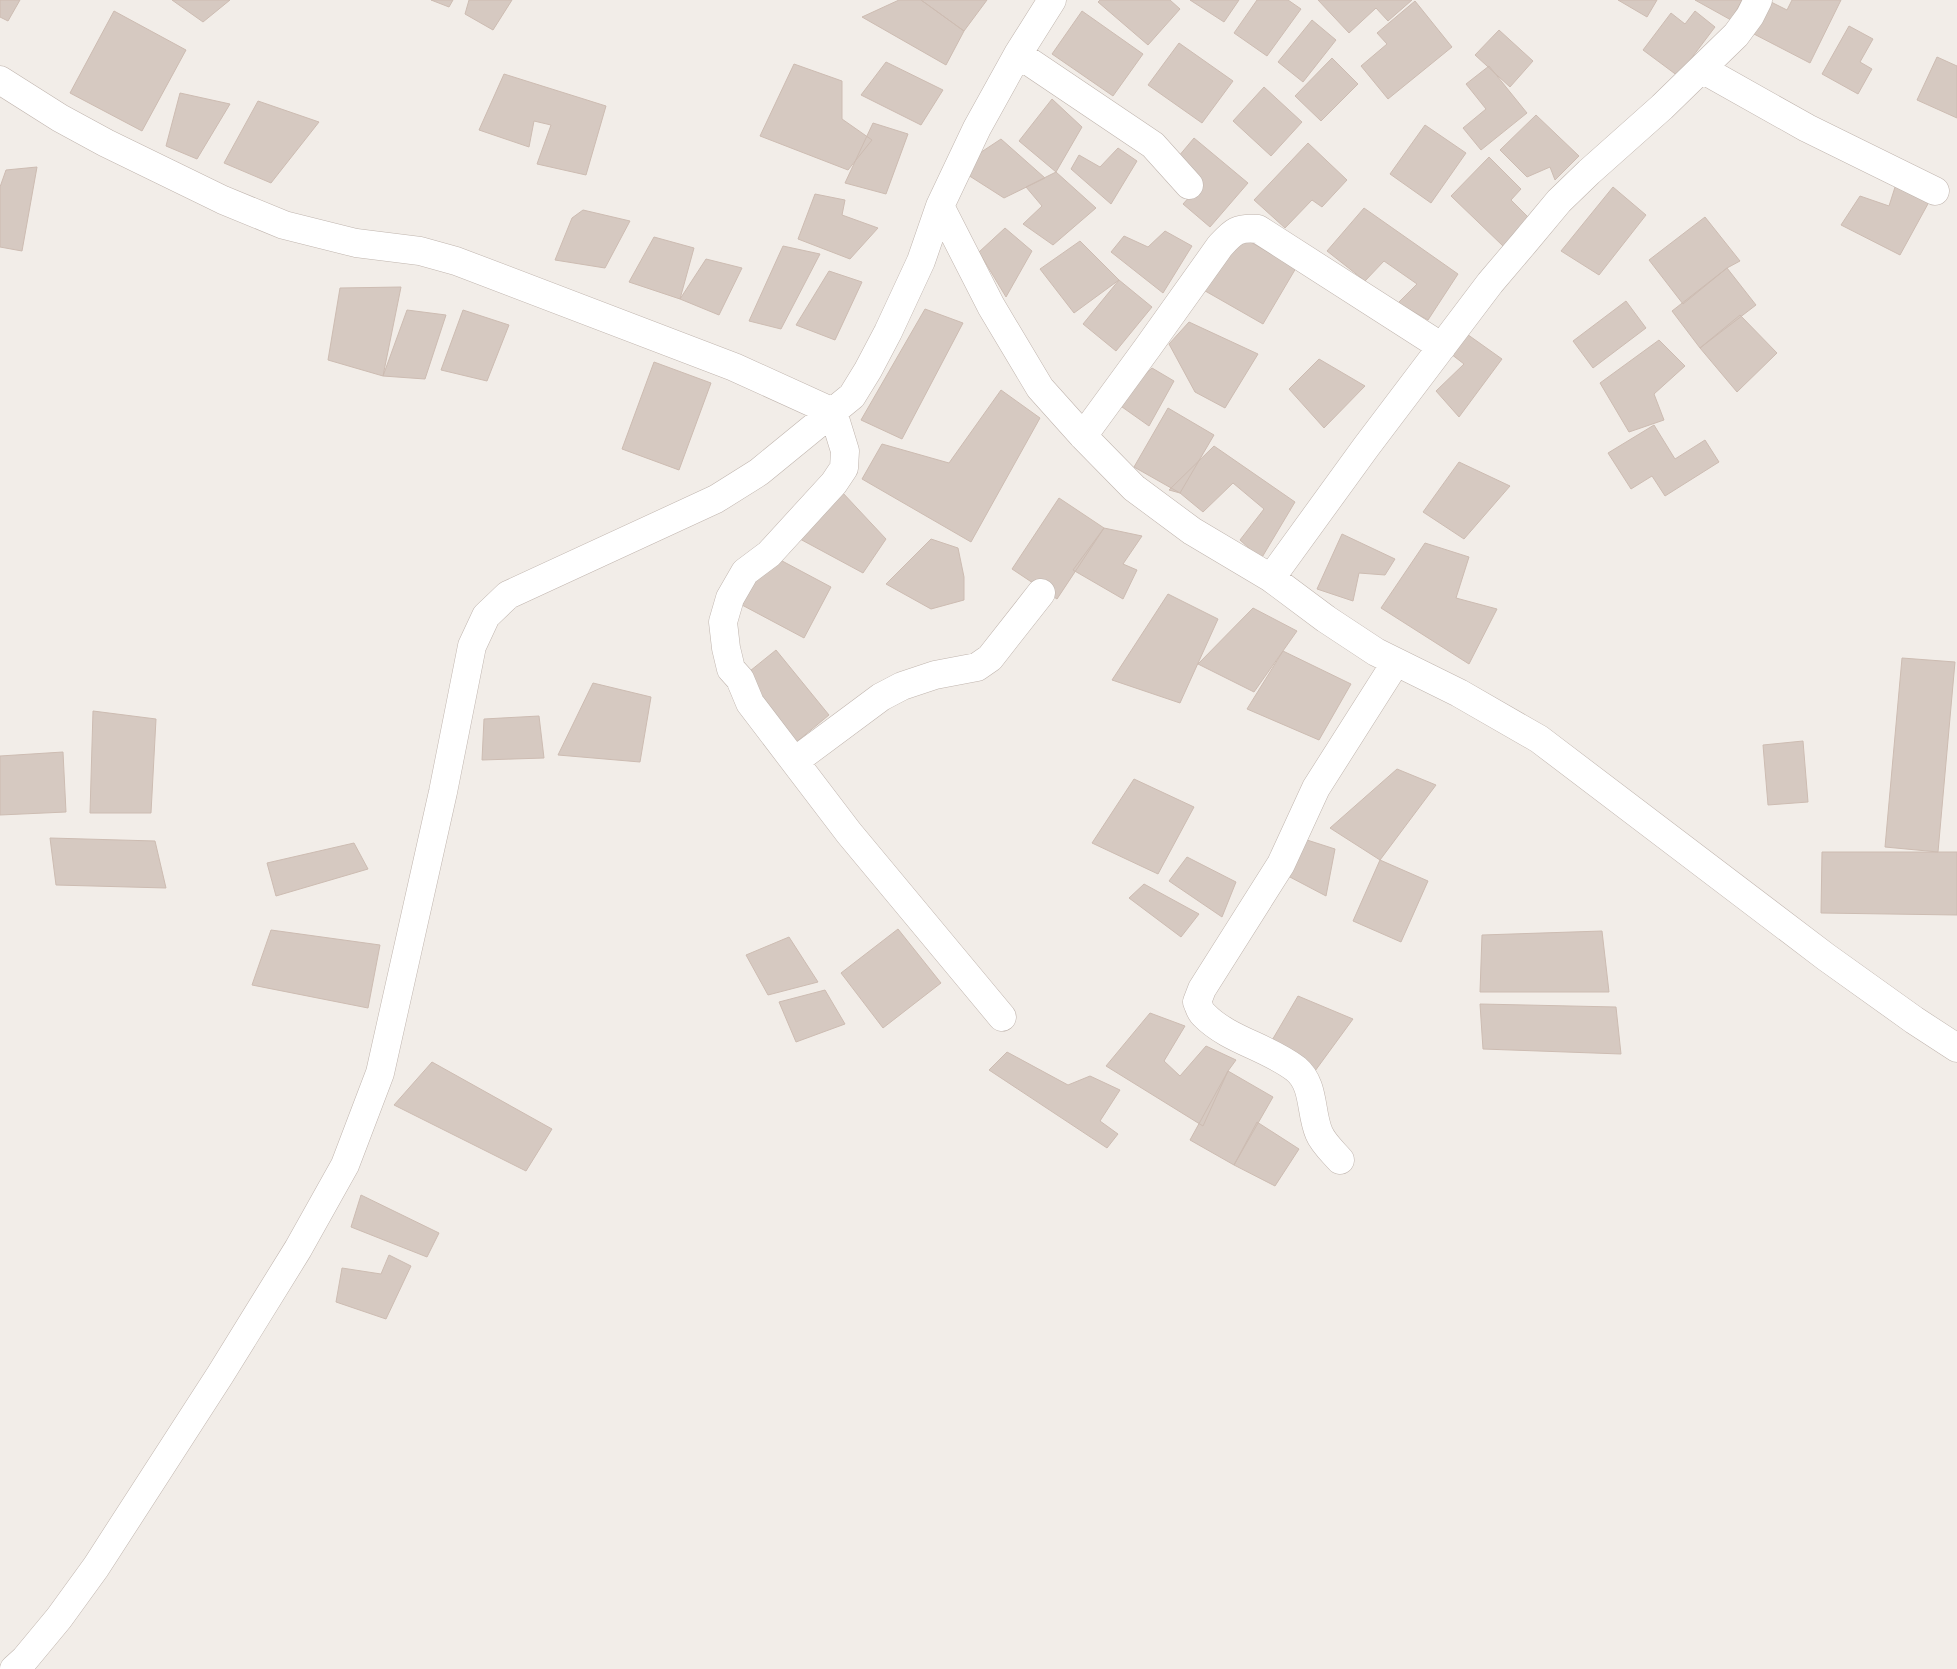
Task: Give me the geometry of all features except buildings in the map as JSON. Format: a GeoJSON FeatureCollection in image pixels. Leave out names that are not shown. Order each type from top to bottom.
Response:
{"type":"FeatureCollection","features":[{"type":"Feature","properties":{"kind":"street"},"geometry":{"type":"LineString","coordinates":[[1271,578],[1366,447],[1490,283],[1560,201],[1589,172],[1702,70],[1736,36],[1750,16],[1758,0]]}},
{"type":"Feature","properties":{"kind":"street"},"geometry":{"type":"LineString","coordinates":[[14,1669],[25,1659],[59,1618],[96,1567],[246,1333],[298,1249],[345,1165],[380,1073],[444,792],[472,646],[486,616],[508,595],[716,499],[759,472],[852,396],[868,370],[922,261],[940,206],[976,128],[1048,1]]}},
{"type":"Feature","properties":{"kind":"street"},"geometry":{"type":"LineString","coordinates":[[1018,54],[1153,144],[1189,185]]}},
{"type":"Feature","properties":{"kind":"street"},"geometry":{"type":"LineString","coordinates":[[1702,70],[1807,128],[1935,191]]}},
{"type":"Feature","properties":{"kind":"street"},"geometry":{"type":"LineString","coordinates":[[0,80],[60,118],[99,139],[223,200],[284,225],[356,243],[420,251],[456,261],[734,367],[833,412],[845,451],[844,468],[834,483],[769,554],[745,572],[730,598],[724,622],[726,648],[731,669],[740,679],[750,703],[849,833],[1002,1017]]}},
{"type":"Feature","properties":{"kind":"street"},"geometry":{"type":"LineString","coordinates":[[940,206],[982,291],[1040,388],[1083,436],[1134,488],[1192,531],[1271,578],[1326,619],[1376,652],[1459,693],[1539,739],[1826,957],[1914,1020],[1957,1048]]}},
{"type":"Feature","properties":{"kind":"street"},"geometry":{"type":"LineString","coordinates":[[1083,436],[1220,246],[1233,232],[1245,228],[1258,229],[1442,347]]}},
{"type":"Feature","properties":{"kind":"street"},"geometry":{"type":"LineString","coordinates":[[795,761],[881,697],[902,686],[935,675],[977,667],[990,658],[1041,593]]}},
{"type":"Feature","properties":{"kind":"street"},"geometry":{"type":"LineString","coordinates":[[1340,1160],[1320,1135],[1315,1121],[1312,1099],[1298,1071],[1278,1057],[1218,1028],[1202,1014],[1197,1002],[1202,989],[1281,864],[1316,788],[1396,662]]}}]}
